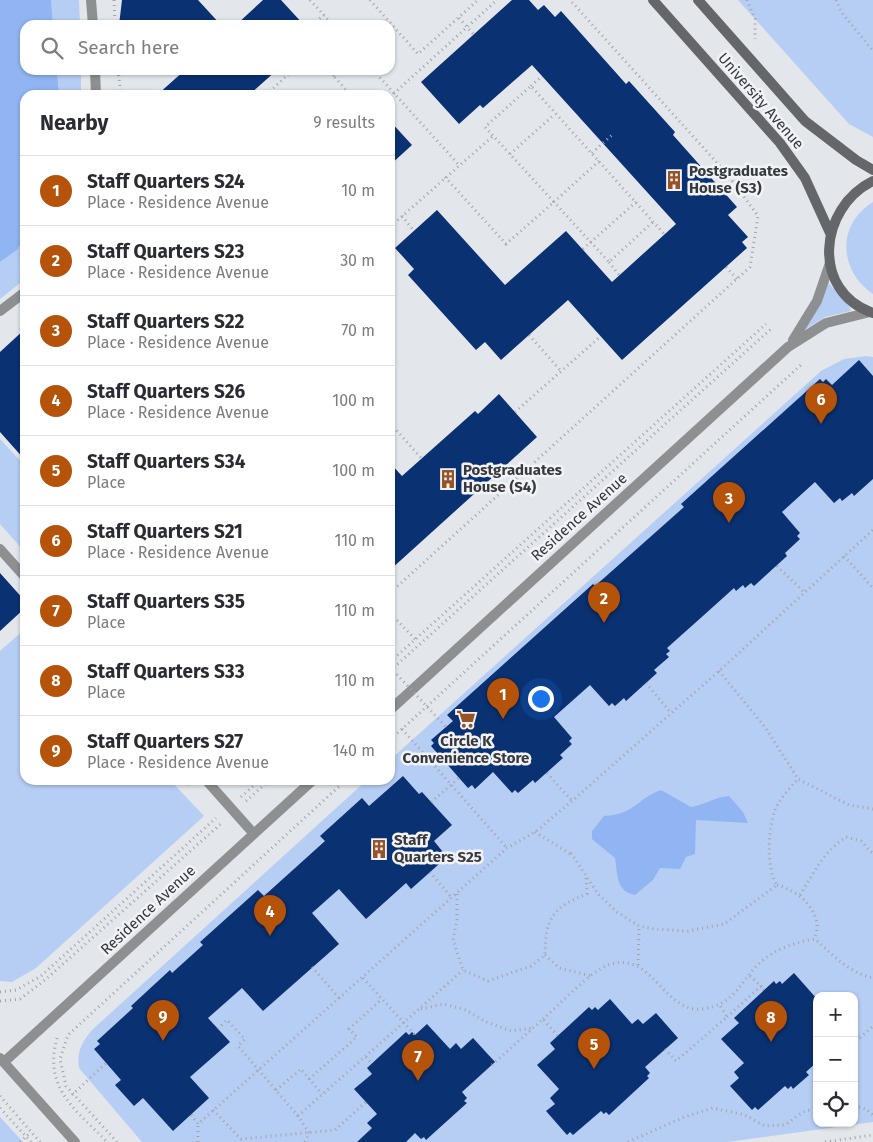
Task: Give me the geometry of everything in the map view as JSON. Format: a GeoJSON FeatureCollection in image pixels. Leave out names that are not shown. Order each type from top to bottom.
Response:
{"type":"FeatureCollection","features":[{"type":"Feature","properties":{"kind":"main road","name":"University Avenue"},"geometry":{"type":"LineString","coordinates":[[653,0],[780,143],[806,178],[830,233]]}},
{"type":"Feature","properties":{"kind":"main road","name":"University Avenue"},"geometry":{"type":"LineString","coordinates":[[698,0],[805,120],[856,160],[873,170]]}},
{"type":"Feature","properties":{"kind":"main road"},"geometry":{"type":"LineString","coordinates":[[871,313],[844,292],[830,263],[830,233],[834,220],[845,202],[860,188],[873,181]]}},
{"type":"Feature","properties":{"kind":"street"},"geometry":{"type":"LineString","coordinates":[[91,0],[93,20]]}},
{"type":"Feature","properties":{"kind":"street"},"geometry":{"type":"LineString","coordinates":[[95,75],[96,90]]}},
{"type":"Feature","properties":{"kind":"street","name":"Residence Avenue"},"geometry":{"type":"LineString","coordinates":[[788,347],[817,301],[830,263]]}},
{"type":"Feature","properties":{"kind":"street"},"geometry":{"type":"LineString","coordinates":[[0,311],[20,296]]}},
{"type":"Feature","properties":{"kind":"street","name":"Residence Avenue"},"geometry":{"type":"LineString","coordinates":[[395,705],[788,347],[826,323],[871,313]]}},
{"type":"Feature","properties":{"kind":"street"},"geometry":{"type":"LineString","coordinates":[[0,548],[20,571]]}},
{"type":"Feature","properties":{"kind":"street"},"geometry":{"type":"LineString","coordinates":[[211,785],[254,834]]}},
{"type":"Feature","properties":{"kind":"street","name":"Residence Avenue"},"geometry":{"type":"LineString","coordinates":[[2,1060],[308,785]]}},
{"type":"Feature","properties":{"kind":"street"},"geometry":{"type":"LineString","coordinates":[[2,1060],[75,1142]]}},
{"type":"Feature","properties":{"kind":"path"},"geometry":{"type":"LineString","coordinates":[[114,0],[115,20]]}},
{"type":"Feature","properties":{"kind":"path"},"geometry":{"type":"LineString","coordinates":[[310,0],[328,20]]}},
{"type":"Feature","properties":{"kind":"path"},"geometry":{"type":"LineString","coordinates":[[370,0],[387,20]]}},
{"type":"Feature","properties":{"kind":"path"},"geometry":{"type":"LineString","coordinates":[[395,29],[418,54],[478,0]]}},
{"type":"Feature","properties":{"kind":"path"},"geometry":{"type":"LineString","coordinates":[[395,93],[497,0]]}},
{"type":"Feature","properties":{"kind":"path"},"geometry":{"type":"LineString","coordinates":[[395,588],[750,267],[758,216],[728,175],[570,0]]}},
{"type":"Feature","properties":{"kind":"path"},"geometry":{"type":"LineString","coordinates":[[747,0],[755,19],[755,64]]}},
{"type":"Feature","properties":{"kind":"path"},"geometry":{"type":"LineString","coordinates":[[836,0],[842,14],[873,52]]}},
{"type":"Feature","properties":{"kind":"path"},"geometry":{"type":"LineString","coordinates":[[318,20],[324,15]]}},
{"type":"Feature","properties":{"kind":"path"},"geometry":{"type":"LineString","coordinates":[[459,18],[474,35]]}},
{"type":"Feature","properties":{"kind":"path"},"geometry":{"type":"LineString","coordinates":[[119,75],[120,90]]}},
{"type":"Feature","properties":{"kind":"path"},"geometry":{"type":"LineString","coordinates":[[271,90],[288,75]]}},
{"type":"Feature","properties":{"kind":"path"},"geometry":{"type":"LineString","coordinates":[[377,75],[390,90]]}},
{"type":"Feature","properties":{"kind":"path"},"geometry":{"type":"LineString","coordinates":[[333,76],[346,90]]}},
{"type":"Feature","properties":{"kind":"path"},"geometry":{"type":"LineString","coordinates":[[542,76],[484,127],[620,275]]}},
{"type":"Feature","properties":{"kind":"path"},"geometry":{"type":"LineString","coordinates":[[531,86],[665,234]]}},
{"type":"Feature","properties":{"kind":"path"},"geometry":{"type":"LineString","coordinates":[[395,95],[459,165]]}},
{"type":"Feature","properties":{"kind":"path"},"geometry":{"type":"LineString","coordinates":[[510,154],[555,114]]}},
{"type":"Feature","properties":{"kind":"path"},"geometry":{"type":"LineString","coordinates":[[592,153],[612,135]]}},
{"type":"Feature","properties":{"kind":"path"},"geometry":{"type":"LineString","coordinates":[[395,222],[493,136]]}},
{"type":"Feature","properties":{"kind":"path"},"geometry":{"type":"LineString","coordinates":[[445,177],[506,244],[599,161]]}},
{"type":"Feature","properties":{"kind":"path"},"geometry":{"type":"LineString","coordinates":[[583,249],[636,202]]}},
{"type":"Feature","properties":{"kind":"path"},"geometry":{"type":"LineString","coordinates":[[402,216],[414,230]]}},
{"type":"Feature","properties":{"kind":"path"},"geometry":{"type":"LineString","coordinates":[[609,262],[654,221]]}},
{"type":"Feature","properties":{"kind":"path"},"geometry":{"type":"LineString","coordinates":[[726,267],[737,279]]}},
{"type":"Feature","properties":{"kind":"path"},"geometry":{"type":"LineString","coordinates":[[395,657],[766,324]]}},
{"type":"Feature","properties":{"kind":"path"},"geometry":{"type":"LineString","coordinates":[[395,667],[771,329]]}},
{"type":"Feature","properties":{"kind":"path"},"geometry":{"type":"LineString","coordinates":[[529,335],[561,371]]}},
{"type":"Feature","properties":{"kind":"path"},"geometry":{"type":"LineString","coordinates":[[515,412],[600,336]]}},
{"type":"Feature","properties":{"kind":"path"},"geometry":{"type":"LineString","coordinates":[[395,735],[803,363]]}},
{"type":"Feature","properties":{"kind":"path"},"geometry":{"type":"LineString","coordinates":[[395,429],[422,459]]}},
{"type":"Feature","properties":{"kind":"path"},"geometry":{"type":"LineString","coordinates":[[198,1124],[507,848],[535,832],[572,801],[873,530]]}},
{"type":"Feature","properties":{"kind":"path"},"geometry":{"type":"LineString","coordinates":[[844,556],[873,588]]}},
{"type":"Feature","properties":{"kind":"path"},"geometry":{"type":"LineString","coordinates":[[776,566],[804,592]]}},
{"type":"Feature","properties":{"kind":"path"},"geometry":{"type":"LineString","coordinates":[[395,618],[415,639]]}},
{"type":"Feature","properties":{"kind":"path"},"geometry":{"type":"LineString","coordinates":[[718,671],[765,728],[798,778],[849,805],[873,809]]}},
{"type":"Feature","properties":{"kind":"path"},"geometry":{"type":"LineString","coordinates":[[395,672],[446,727]]}},
{"type":"Feature","properties":{"kind":"path"},"geometry":{"type":"LineString","coordinates":[[646,683],[671,713]]}},
{"type":"Feature","properties":{"kind":"path"},"geometry":{"type":"LineString","coordinates":[[402,728],[507,848]]}},
{"type":"Feature","properties":{"kind":"path"},"geometry":{"type":"LineString","coordinates":[[546,773],[572,801]]}},
{"type":"Feature","properties":{"kind":"path"},"geometry":{"type":"LineString","coordinates":[[432,802],[459,778]]}},
{"type":"Feature","properties":{"kind":"path"},"geometry":{"type":"LineString","coordinates":[[798,778],[775,810],[768,846],[772,878],[777,885],[800,895],[817,923],[815,939]]}},
{"type":"Feature","properties":{"kind":"path"},"geometry":{"type":"LineString","coordinates":[[188,785],[195,794]]}},
{"type":"Feature","properties":{"kind":"path"},"geometry":{"type":"LineString","coordinates":[[0,1001],[20,999],[45,980],[265,785]]}},
{"type":"Feature","properties":{"kind":"path"},"geometry":{"type":"LineString","coordinates":[[117,1142],[72,1095],[66,1086],[60,1059],[68,1034],[341,785]]}},
{"type":"Feature","properties":{"kind":"path"},"geometry":{"type":"LineString","coordinates":[[0,992],[16,990],[41,976],[217,820],[212,813]]}},
{"type":"Feature","properties":{"kind":"path"},"geometry":{"type":"LineString","coordinates":[[535,832],[571,853],[586,875],[587,894],[565,902],[554,913],[545,932],[545,954],[559,968],[591,976]]}},
{"type":"Feature","properties":{"kind":"path"},"geometry":{"type":"LineString","coordinates":[[800,895],[818,863],[832,846],[846,837],[861,841],[873,854]]}},
{"type":"Feature","properties":{"kind":"path"},"geometry":{"type":"LineString","coordinates":[[571,853],[598,894],[617,912],[639,926],[688,932],[724,924],[777,885]]}},
{"type":"Feature","properties":{"kind":"path"},"geometry":{"type":"LineString","coordinates":[[430,872],[452,898]]}},
{"type":"Feature","properties":{"kind":"path"},"geometry":{"type":"LineString","coordinates":[[457,893],[457,919],[453,940],[463,970],[488,981],[531,966],[545,954]]}},
{"type":"Feature","properties":{"kind":"path"},"geometry":{"type":"LineString","coordinates":[[638,965],[639,926]]}},
{"type":"Feature","properties":{"kind":"path"},"geometry":{"type":"LineString","coordinates":[[492,1065],[591,976],[608,965],[625,963],[638,965],[675,999],[687,1007],[702,1009],[719,1004],[733,996],[762,961],[784,946],[815,939]]}},
{"type":"Feature","properties":{"kind":"path"},"geometry":{"type":"LineString","coordinates":[[815,939],[840,964],[858,974],[873,978]]}},
{"type":"Feature","properties":{"kind":"path"},"geometry":{"type":"LineString","coordinates":[[312,967],[339,998]]}},
{"type":"Feature","properties":{"kind":"path"},"geometry":{"type":"LineString","coordinates":[[298,1116],[463,970]]}},
{"type":"Feature","properties":{"kind":"path"},"geometry":{"type":"LineString","coordinates":[[750,976],[764,990]]}},
{"type":"Feature","properties":{"kind":"path"},"geometry":{"type":"LineString","coordinates":[[363,978],[415,1035]]}},
{"type":"Feature","properties":{"kind":"path"},"geometry":{"type":"LineString","coordinates":[[665,1049],[676,1061],[760,986]]}},
{"type":"Feature","properties":{"kind":"path"},"geometry":{"type":"LineString","coordinates":[[309,1079],[357,1037],[349,1028],[382,999]]}},
{"type":"Feature","properties":{"kind":"path"},"geometry":{"type":"LineString","coordinates":[[420,1009],[444,1004],[466,1010],[486,1022],[511,1031],[533,1028]]}},
{"type":"Feature","properties":{"kind":"path"},"geometry":{"type":"LineString","coordinates":[[719,1004],[727,1017]]}},
{"type":"Feature","properties":{"kind":"path"},"geometry":{"type":"LineString","coordinates":[[543,1019],[558,1036]]}},
{"type":"Feature","properties":{"kind":"path"},"geometry":{"type":"LineString","coordinates":[[218,1029],[228,1020],[245,1039],[238,1046],[298,1116],[309,1133]]}},
{"type":"Feature","properties":{"kind":"path"},"geometry":{"type":"LineString","coordinates":[[858,1037],[859,1039],[873,1026]]}},
{"type":"Feature","properties":{"kind":"path"},"geometry":{"type":"LineString","coordinates":[[57,1036],[52,1056],[58,1089],[107,1142]]}},
{"type":"Feature","properties":{"kind":"path"},"geometry":{"type":"LineString","coordinates":[[366,1056],[372,1064]]}},
{"type":"Feature","properties":{"kind":"path"},"geometry":{"type":"LineString","coordinates":[[72,1095],[106,1063]]}},
{"type":"Feature","properties":{"kind":"path"},"geometry":{"type":"LineString","coordinates":[[276,1090],[301,1069],[322,1094]]}},
{"type":"Feature","properties":{"kind":"path"},"geometry":{"type":"LineString","coordinates":[[0,1096],[40,1142]]}},
{"type":"Feature","properties":{"kind":"path"},"geometry":{"type":"LineString","coordinates":[[213,1110],[241,1139],[335,1130],[366,1102]]}},
{"type":"Feature","properties":{"kind":"path"},"geometry":{"type":"LineString","coordinates":[[858,1107],[866,1109],[873,1115]]}},
{"type":"Feature","properties":{"kind":"path"},"geometry":{"type":"LineString","coordinates":[[0,1108],[31,1142]]}},
{"type":"Feature","properties":{"kind":"path"},"geometry":{"type":"LineString","coordinates":[[628,1142],[684,1117],[713,1108],[745,1115],[765,1126],[785,1125],[803,1112],[813,1109]]}},
{"type":"Feature","properties":{"kind":"path"},"geometry":{"type":"LineString","coordinates":[[0,1115],[3,1112]]}},
{"type":"Feature","properties":{"kind":"path"},"geometry":{"type":"LineString","coordinates":[[191,1115],[198,1124],[198,1142]]}},
{"type":"Feature","properties":{"kind":"path"},"geometry":{"type":"LineString","coordinates":[[20,1142],[31,1132]]}},
{"type":"Feature","properties":{"kind":"path"},"geometry":{"type":"LineString","coordinates":[[305,1142],[309,1133]]}},
{"type":"Feature","properties":{"kind":"path"},"geometry":{"type":"LineString","coordinates":[[826,1142],[873,1135]]}},
{"type":"Feature","properties":{"kind":"shaded area"},"geometry":{"type":"Polygon","coordinates":[[[0,0],[51,0],[53,20],[20,20],[20,75],[57,75],[59,90],[20,90],[20,246],[17,250],[0,262],[0,0]]]}},
{"type":"Feature","properties":{"kind":"shaded area"},"geometry":{"type":"Polygon","coordinates":[[[51,0],[79,0],[80,20],[53,20],[51,0]]]}},
{"type":"Feature","properties":{"kind":"shaded area"},"geometry":{"type":"Polygon","coordinates":[[[738,0],[873,0],[873,137],[849,124],[738,0]]]}},
{"type":"Feature","properties":{"kind":"shaded area"},"geometry":{"type":"Polygon","coordinates":[[[57,75],[81,75],[81,90],[59,90],[57,75]]]}},
{"type":"Feature","properties":{"kind":"shaded area"},"geometry":{"type":"Polygon","coordinates":[[[873,202],[873,294],[853,273],[848,261],[846,248],[848,235],[853,223],[861,212],[873,202]]]}},
{"type":"Feature","properties":{"kind":"shaded area"},"geometry":{"type":"Polygon","coordinates":[[[20,246],[20,283],[0,299],[0,262],[17,250],[20,246]]]}},
{"type":"Feature","properties":{"kind":"shaded area"},"geometry":{"type":"Polygon","coordinates":[[[828,282],[849,306],[851,311],[825,317],[800,333],[828,282]]]}},
{"type":"Feature","properties":{"kind":"shaded area"},"geometry":{"type":"Polygon","coordinates":[[[873,357],[873,1122],[858,1124],[858,992],[813,992],[813,1127],[836,1127],[727,1142],[142,1142],[79,1068],[79,1057],[85,1039],[92,1030],[362,785],[395,785],[395,755],[821,371],[844,359],[873,357]]]}},
{"type":"Feature","properties":{"kind":"shaded area"},"geometry":{"type":"Polygon","coordinates":[[[0,439],[20,461],[20,546],[0,524],[0,439]]]}},
{"type":"Feature","properties":{"kind":"shaded area"},"geometry":{"type":"Polygon","coordinates":[[[20,633],[20,785],[175,785],[204,816],[36,968],[12,982],[0,981],[0,651],[20,633]]]}},
{"type":"Feature","properties":{"kind":"shaded area"},"geometry":{"type":"Polygon","coordinates":[[[661,790],[691,807],[729,796],[743,812],[748,823],[696,820],[695,854],[686,857],[680,869],[660,868],[653,880],[635,895],[624,890],[621,886],[617,876],[615,858],[592,839],[592,831],[604,816],[615,815],[630,809],[661,790]]]}},
{"type":"Feature","properties":{"kind":"shaded area"},"geometry":{"type":"Polygon","coordinates":[[[0,1117],[23,1142],[0,1142],[0,1117]]]}},
{"type":"Feature","properties":{"kind":"building"},"geometry":{"type":"Polygon","coordinates":[[[122,0],[198,0],[216,20],[120,20],[122,0]]]}},
{"type":"Feature","properties":{"kind":"building"},"geometry":{"type":"Polygon","coordinates":[[[263,0],[281,0],[299,20],[241,20],[263,0]]]}},
{"type":"Feature","properties":{"kind":"building","name":"Postgraduates House (S3)"},"geometry":{"type":"Polygon","coordinates":[[[512,0],[529,0],[538,10],[544,5],[555,17],[561,11],[626,84],[629,81],[675,132],[673,135],[737,207],[728,215],[748,237],[742,242],[747,248],[622,360],[568,300],[501,360],[485,342],[476,350],[408,275],[414,269],[395,248],[437,210],[505,285],[566,231],[612,282],[676,224],[532,65],[483,108],[480,105],[459,124],[421,82],[512,0]]]}},
{"type":"Feature","properties":{"kind":"building"},"geometry":{"type":"Polygon","coordinates":[[[179,75],[271,75],[255,90],[163,90],[179,75]]]}},
{"type":"Feature","properties":{"kind":"building"},"geometry":{"type":"Polygon","coordinates":[[[395,126],[412,145],[395,160],[395,126]]]}},
{"type":"Feature","properties":{"kind":"building"},"geometry":{"type":"Polygon","coordinates":[[[20,334],[20,454],[0,432],[0,352],[20,334]]]}},
{"type":"Feature","properties":{"kind":"building"},"geometry":{"type":"Polygon","coordinates":[[[859,360],[873,376],[873,479],[854,496],[852,493],[842,501],[840,498],[834,503],[815,482],[782,512],[800,533],[797,536],[800,539],[785,553],[787,556],[754,586],[751,583],[745,588],[743,585],[736,591],[734,588],[667,648],[670,651],[666,654],[669,657],[654,670],[657,673],[626,701],[624,698],[615,706],[612,703],[609,706],[590,685],[554,717],[572,738],[569,741],[572,744],[560,755],[563,758],[535,783],[533,780],[518,793],[515,790],[512,793],[493,772],[475,789],[472,785],[468,788],[431,746],[434,743],[431,740],[453,721],[447,715],[593,584],[595,586],[684,507],[681,504],[820,379],[823,382],[826,379],[832,385],[859,360]]]}},
{"type":"Feature","properties":{"kind":"building","name":"Postgraduates House (S4)"},"geometry":{"type":"Polygon","coordinates":[[[499,394],[537,437],[395,565],[395,468],[402,476],[475,411],[478,414],[499,394]]]}},
{"type":"Feature","properties":{"kind":"building"},"geometry":{"type":"Polygon","coordinates":[[[0,573],[20,595],[20,613],[0,631],[0,573]]]}},
{"type":"Feature","properties":{"kind":"building"},"geometry":{"type":"Polygon","coordinates":[[[403,776],[419,794],[422,792],[452,825],[434,841],[447,857],[411,889],[406,883],[366,919],[339,889],[312,913],[339,944],[263,1011],[242,988],[208,1018],[230,1042],[190,1077],[209,1098],[173,1131],[143,1098],[134,1106],[115,1085],[121,1080],[94,1049],[100,1044],[97,1041],[170,970],[172,973],[203,945],[200,942],[258,890],[264,896],[325,841],[320,836],[362,798],[369,806],[403,776]]]}},
{"type":"Feature","properties":{"kind":"building"},"geometry":{"type":"Polygon","coordinates":[[[794,973],[813,994],[813,1066],[806,1072],[809,1075],[793,1089],[791,1086],[788,1089],[785,1086],[758,1110],[755,1107],[752,1110],[730,1086],[739,1078],[734,1072],[744,1063],[721,1039],[739,1023],[734,1018],[774,981],[776,984],[780,981],[782,984],[794,973]]]}},
{"type":"Feature","properties":{"kind":"building"},"geometry":{"type":"Polygon","coordinates":[[[610,999],[632,1024],[638,1019],[643,1024],[656,1013],[678,1038],[645,1067],[650,1073],[647,1076],[649,1078],[609,1115],[601,1111],[573,1135],[570,1132],[567,1135],[546,1111],[555,1104],[550,1098],[559,1089],[537,1065],[555,1049],[550,1043],[589,1007],[592,1010],[595,1007],[598,1010],[610,999]]]}},
{"type":"Feature","properties":{"kind":"building"},"geometry":{"type":"Polygon","coordinates":[[[427,1024],[450,1049],[456,1043],[461,1049],[473,1038],[495,1062],[462,1092],[467,1098],[464,1101],[467,1103],[426,1140],[424,1137],[421,1139],[415,1133],[406,1142],[357,1142],[372,1128],[367,1123],[377,1114],[354,1089],[372,1074],[367,1068],[406,1032],[409,1035],[412,1032],[415,1035],[427,1024]]]}},
{"type":"Feature","properties":{"kind":"place","name":"Postgraduates House (S3)"},"geometry":{"type":"Point","coordinates":[674,180]}},
{"type":"Feature","properties":{"kind":"place","name":"Staff Quarters S21"},"geometry":{"type":"Point","coordinates":[821,424]}},
{"type":"Feature","properties":{"kind":"place","name":"Postgraduates House (S4)"},"geometry":{"type":"Point","coordinates":[448,479]}},
{"type":"Feature","properties":{"kind":"place","name":"Staff Quarters S22"},"geometry":{"type":"Point","coordinates":[729,523]}},
{"type":"Feature","properties":{"kind":"place","name":"Staff Quarters S23"},"geometry":{"type":"Point","coordinates":[604,623]}},
{"type":"Feature","properties":{"kind":"place","name":"Circle K Convenience Store"},"geometry":{"type":"Point","coordinates":[466,719]}},
{"type":"Feature","properties":{"kind":"place","name":"Staff Quarters S24"},"geometry":{"type":"Point","coordinates":[503,719]}},
{"type":"Feature","properties":{"kind":"place","name":"Staff Quarters S25"},"geometry":{"type":"Point","coordinates":[379,849]}},
{"type":"Feature","properties":{"kind":"place","name":"Staff Quarters S26"},"geometry":{"type":"Point","coordinates":[270,936]}},
{"type":"Feature","properties":{"kind":"place","name":"Staff Quarters S27"},"geometry":{"type":"Point","coordinates":[163,1041]}},
{"type":"Feature","properties":{"kind":"place","name":"Staff Quarters S33"},"geometry":{"type":"Point","coordinates":[771,1042]}},
{"type":"Feature","properties":{"kind":"place","name":"Staff Quarters S34"},"geometry":{"type":"Point","coordinates":[594,1069]}},
{"type":"Feature","properties":{"kind":"place","name":"Staff Quarters S35"},"geometry":{"type":"Point","coordinates":[418,1081]}}]}
